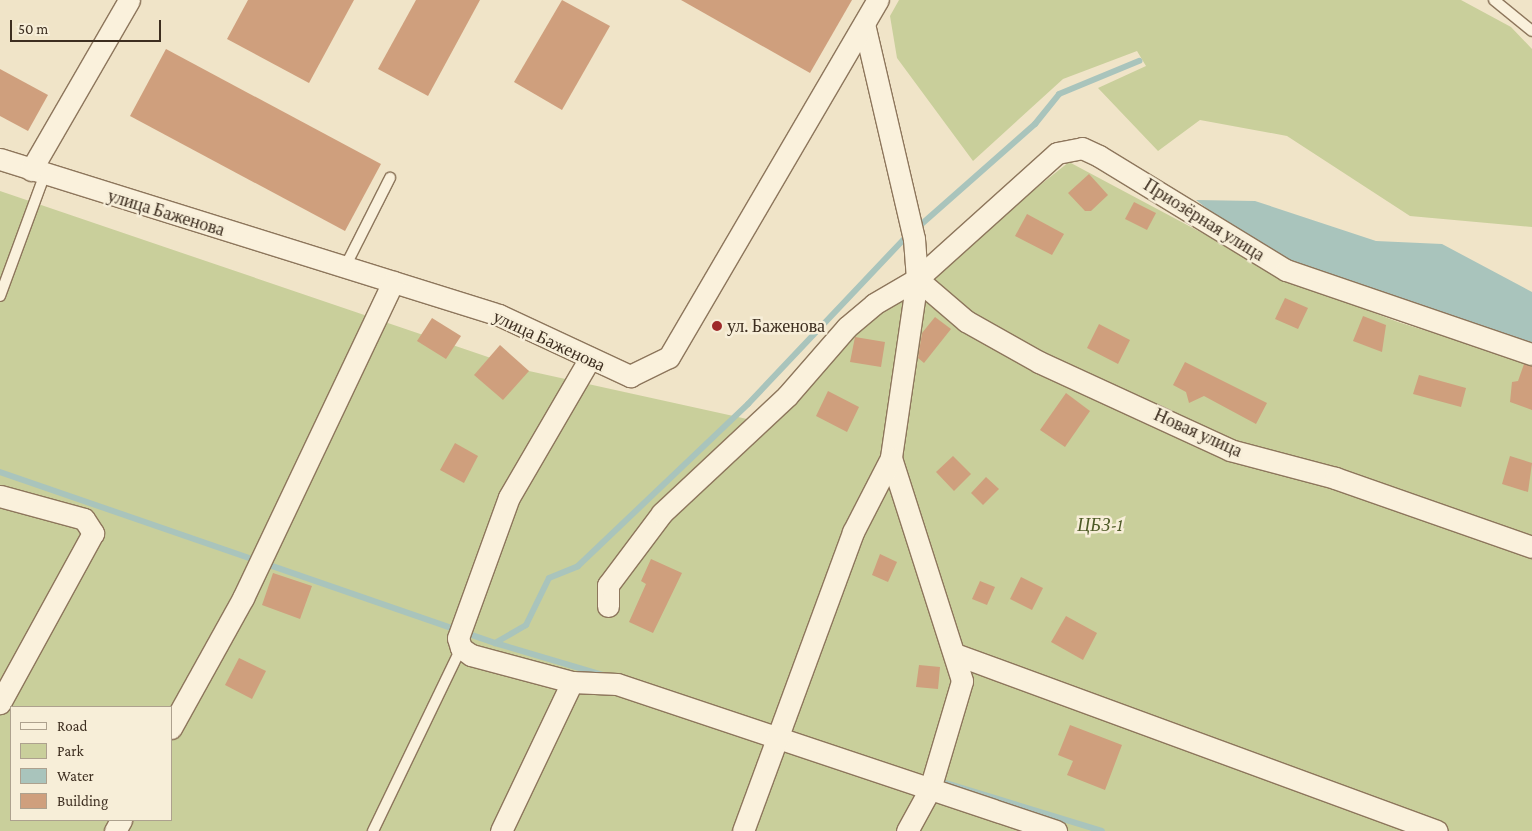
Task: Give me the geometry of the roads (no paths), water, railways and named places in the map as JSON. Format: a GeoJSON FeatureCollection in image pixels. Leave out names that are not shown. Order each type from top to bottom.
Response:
{"type":"FeatureCollection","features":[{"type":"Feature","properties":{"kind":"street"},"geometry":{"type":"LineString","coordinates":[[38,172],[130,0]]}},
{"type":"Feature","properties":{"kind":"street","name":"улица Баженова"},"geometry":{"type":"LineString","coordinates":[[0,159],[499,315],[630,376],[670,357],[878,0]]}},
{"type":"Feature","properties":{"kind":"street"},"geometry":{"type":"LineString","coordinates":[[743,831],[853,532],[891,458],[917,279],[914,239],[864,24]]}},
{"type":"Feature","properties":{"kind":"street","name":"Приозёрная улица"},"geometry":{"type":"LineString","coordinates":[[608,606],[608,585],[662,513],[787,396],[847,327],[874,304],[917,279],[1057,153],[1082,148],[1286,270],[1532,354]]}},
{"type":"Feature","properties":{"kind":"street","name":"Новая улица"},"geometry":{"type":"LineString","coordinates":[[917,279],[966,321],[1039,362],[1230,450],[1335,478],[1532,546]]}},
{"type":"Feature","properties":{"kind":"street"},"geometry":{"type":"LineString","coordinates":[[172,726],[243,598],[393,282]]}},
{"type":"Feature","properties":{"kind":"street"},"geometry":{"type":"LineString","coordinates":[[590,358],[510,497],[458,638],[461,648],[572,682],[617,684],[1056,831]]}},
{"type":"Feature","properties":{"kind":"street"},"geometry":{"type":"LineString","coordinates":[[891,458],[962,680],[930,789],[907,831]]}},
{"type":"Feature","properties":{"kind":"street"},"geometry":{"type":"LineString","coordinates":[[0,496],[84,519],[92,532],[0,703]]}},
{"type":"Feature","properties":{"kind":"street"},"geometry":{"type":"LineString","coordinates":[[955,654],[1437,831]]}},
{"type":"Feature","properties":{"kind":"street"},"geometry":{"type":"LineString","coordinates":[[502,831],[572,682]]}},
{"type":"Feature","properties":{"kind":"lane"},"geometry":{"type":"LineString","coordinates":[[1494,0],[1532,31]]}},
{"type":"Feature","properties":{"kind":"lane"},"geometry":{"type":"LineString","coordinates":[[0,296],[38,172]]}},
{"type":"Feature","properties":{"kind":"lane"},"geometry":{"type":"LineString","coordinates":[[345,267],[390,178]]}},
{"type":"Feature","properties":{"kind":"lane"},"geometry":{"type":"LineString","coordinates":[[373,831],[461,648]]}},
{"type":"Feature","properties":{"kind":"water"},"geometry":{"type":"Polygon","coordinates":[[[1196,200],[1255,201],[1376,241],[1442,244],[1532,292],[1532,347],[1276,262],[1196,200]]]}},
{"type":"Feature","properties":{"kind":"waterway"},"geometry":{"type":"LineString","coordinates":[[916,229],[1035,124],[1059,94],[1139,61]]}},
{"type":"Feature","properties":{"kind":"waterway"},"geometry":{"type":"LineString","coordinates":[[495,643],[526,625],[549,578],[578,566],[748,404],[908,235]]}},
{"type":"Feature","properties":{"kind":"waterway"},"geometry":{"type":"LineString","coordinates":[[0,472],[495,643],[603,675]]}},
{"type":"Feature","properties":{"kind":"waterway"},"geometry":{"type":"LineString","coordinates":[[946,783],[1102,831]]}},
{"type":"Feature","properties":{"kind":"place","name":"ул. Баженова"},"geometry":{"type":"Point","coordinates":[717,326]}},
{"type":"Feature","properties":{"kind":"park label","name":"ЦБЗ-1"},"geometry":{"type":"Point","coordinates":[1100,525]}}]}
